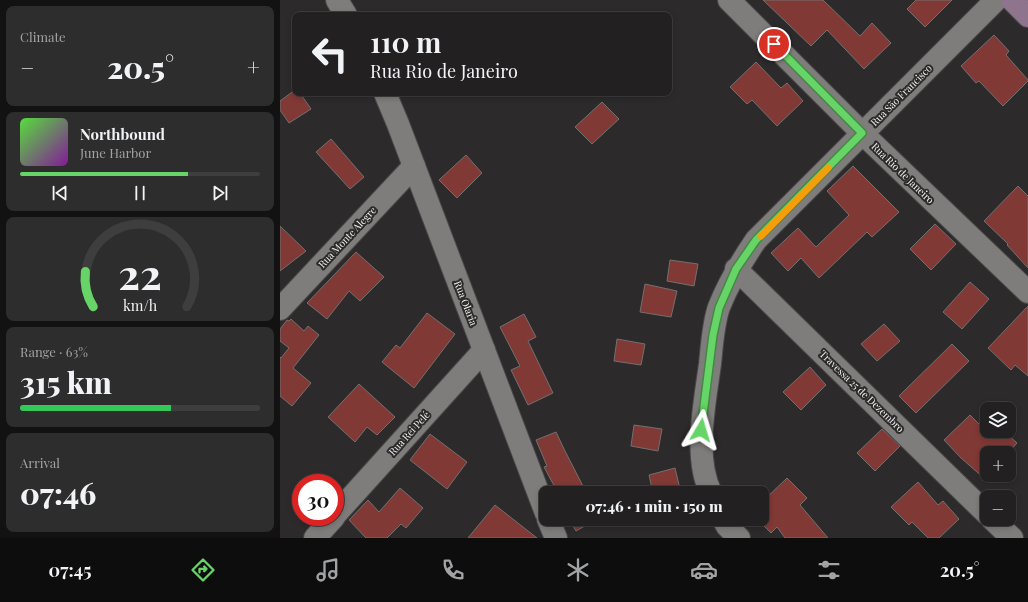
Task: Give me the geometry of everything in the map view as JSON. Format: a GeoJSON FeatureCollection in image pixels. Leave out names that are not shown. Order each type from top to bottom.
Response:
{"type":"FeatureCollection","features":[{"type":"Feature","properties":{"kind":"street"},"geometry":{"type":"LineString","coordinates":[[337,0],[344,12]]}},
{"type":"Feature","properties":{"kind":"street","name":"Rua Rio de Janeiro"},"geometry":{"type":"LineString","coordinates":[[729,0],[862,133],[1028,292]]}},
{"type":"Feature","properties":{"kind":"street","name":"Rua São Francisco"},"geometry":{"type":"LineString","coordinates":[[707,486],[702,454],[701,430],[713,335],[719,308],[736,269],[756,240],[996,0]]}},
{"type":"Feature","properties":{"kind":"street"},"geometry":{"type":"LineString","coordinates":[[1012,0],[1028,16]]}},
{"type":"Feature","properties":{"kind":"street","name":"Rua Olaria"},"geometry":{"type":"LineString","coordinates":[[386,96],[539,495]]}},
{"type":"Feature","properties":{"kind":"street","name":"Rua Monte Alegre"},"geometry":{"type":"LineString","coordinates":[[280,309],[414,166]]}},
{"type":"Feature","properties":{"kind":"street","name":"Travessa 25 de Dezembro"},"geometry":{"type":"LineString","coordinates":[[736,269],[980,507]]}},
{"type":"Feature","properties":{"kind":"street","name":"Rua Rei Pelé"},"geometry":{"type":"LineString","coordinates":[[344,505],[484,350]]}},
{"type":"Feature","properties":{"kind":"street","name":"Rua Rei Pelé"},"geometry":{"type":"LineString","coordinates":[[315,538],[325,526]]}},
{"type":"Feature","properties":{"kind":"street"},"geometry":{"type":"LineString","coordinates":[[551,526],[556,538]]}},
{"type":"Feature","properties":{"kind":"street"},"geometry":{"type":"LineString","coordinates":[[727,526],[739,538]]}},
{"type":"Feature","properties":{"kind":"street"},"geometry":{"type":"LineString","coordinates":[[999,526],[1012,538]]}},
{"type":"Feature","properties":{"kind":"building"},"geometry":{"type":"Polygon","coordinates":[[[763,0],[823,0],[860,36],[872,23],[891,43],[864,69],[827,30],[811,46],[763,0]]]}},
{"type":"Feature","properties":{"kind":"building"},"geometry":{"type":"Polygon","coordinates":[[[916,0],[952,0],[925,27],[907,9],[916,0]]]}},
{"type":"Feature","properties":{"kind":"building"},"geometry":{"type":"Polygon","coordinates":[[[994,35],[1009,51],[1006,55],[1028,80],[1003,106],[979,81],[976,83],[961,66],[994,35]]]}},
{"type":"Feature","properties":{"kind":"building"},"geometry":{"type":"Polygon","coordinates":[[[756,62],[781,88],[787,83],[803,101],[777,126],[752,100],[747,104],[730,87],[756,62]]]}},
{"type":"Feature","properties":{"kind":"building"},"geometry":{"type":"Polygon","coordinates":[[[292,92],[292,96],[302,96],[311,109],[289,123],[280,110],[280,101],[292,92]]]}},
{"type":"Feature","properties":{"kind":"building"},"geometry":{"type":"Polygon","coordinates":[[[602,102],[619,119],[592,144],[575,127],[602,102]]]}},
{"type":"Feature","properties":{"kind":"building"},"geometry":{"type":"Polygon","coordinates":[[[331,139],[364,177],[350,189],[316,152],[331,139]]]}},
{"type":"Feature","properties":{"kind":"building"},"geometry":{"type":"Polygon","coordinates":[[[466,155],[482,173],[457,198],[439,180],[466,155]]]}},
{"type":"Feature","properties":{"kind":"building"},"geometry":{"type":"Polygon","coordinates":[[[853,166],[899,212],[872,237],[867,232],[819,278],[801,258],[788,271],[771,253],[798,228],[816,247],[849,215],[827,191],[853,166]]]}},
{"type":"Feature","properties":{"kind":"building"},"geometry":{"type":"Polygon","coordinates":[[[1018,186],[1028,196],[1028,268],[1007,245],[1008,244],[984,221],[1018,186]]]}},
{"type":"Feature","properties":{"kind":"building"},"geometry":{"type":"Polygon","coordinates":[[[935,224],[956,244],[931,270],[910,249],[935,224]]]}},
{"type":"Feature","properties":{"kind":"building"},"geometry":{"type":"Polygon","coordinates":[[[280,226],[306,251],[280,271],[280,226]]]}},
{"type":"Feature","properties":{"kind":"building"},"geometry":{"type":"Polygon","coordinates":[[[356,252],[384,277],[360,301],[349,291],[327,319],[307,303],[356,252]]]}},
{"type":"Feature","properties":{"kind":"building"},"geometry":{"type":"Polygon","coordinates":[[[670,260],[698,264],[694,286],[667,281],[670,260]]]}},
{"type":"Feature","properties":{"kind":"building"},"geometry":{"type":"Polygon","coordinates":[[[970,282],[989,299],[962,329],[943,312],[970,282]]]}},
{"type":"Feature","properties":{"kind":"building"},"geometry":{"type":"Polygon","coordinates":[[[645,284],[677,291],[671,317],[640,312],[645,284]]]}},
{"type":"Feature","properties":{"kind":"building"},"geometry":{"type":"Polygon","coordinates":[[[1028,306],[1028,376],[1015,365],[1011,370],[988,348],[1028,306]]]}},
{"type":"Feature","properties":{"kind":"building"},"geometry":{"type":"Polygon","coordinates":[[[427,313],[455,334],[414,388],[382,362],[396,345],[400,348],[427,313]]]}},
{"type":"Feature","properties":{"kind":"building"},"geometry":{"type":"Polygon","coordinates":[[[524,314],[536,337],[528,341],[553,393],[528,405],[511,370],[520,366],[500,327],[524,314]]]}},
{"type":"Feature","properties":{"kind":"building"},"geometry":{"type":"Polygon","coordinates":[[[291,319],[304,331],[308,326],[319,335],[293,368],[311,383],[292,406],[280,396],[280,357],[281,358],[289,348],[280,341],[280,329],[287,320],[289,321],[291,319]]]}},
{"type":"Feature","properties":{"kind":"building"},"geometry":{"type":"Polygon","coordinates":[[[884,324],[900,341],[877,361],[861,344],[884,324]]]}},
{"type":"Feature","properties":{"kind":"building"},"geometry":{"type":"Polygon","coordinates":[[[617,339],[645,344],[641,365],[614,361],[617,339]]]}},
{"type":"Feature","properties":{"kind":"building"},"geometry":{"type":"Polygon","coordinates":[[[952,344],[969,361],[916,413],[899,396],[952,344]]]}},
{"type":"Feature","properties":{"kind":"building"},"geometry":{"type":"Polygon","coordinates":[[[810,367],[826,385],[801,410],[783,392],[810,367]]]}},
{"type":"Feature","properties":{"kind":"building"},"geometry":{"type":"Polygon","coordinates":[[[359,384],[395,417],[377,435],[367,427],[355,442],[328,417],[359,384]]]}},
{"type":"Feature","properties":{"kind":"building"},"geometry":{"type":"Polygon","coordinates":[[[970,415],[980,425],[980,438],[1012,438],[1017,443],[1014,446],[980,446],[980,475],[944,440],[970,415]]]}},
{"type":"Feature","properties":{"kind":"building"},"geometry":{"type":"Polygon","coordinates":[[[634,425],[662,429],[658,451],[631,446],[634,425]]]}},
{"type":"Feature","properties":{"kind":"building"},"geometry":{"type":"Polygon","coordinates":[[[882,429],[900,446],[875,471],[857,453],[882,429]]]}},
{"type":"Feature","properties":{"kind":"building"},"geometry":{"type":"Polygon","coordinates":[[[556,432],[583,486],[554,486],[544,467],[547,466],[536,440],[556,432]]]}},
{"type":"Feature","properties":{"kind":"building"},"geometry":{"type":"Polygon","coordinates":[[[430,434],[467,462],[447,489],[410,460],[430,434]]]}},
{"type":"Feature","properties":{"kind":"building"},"geometry":{"type":"Polygon","coordinates":[[[675,468],[679,486],[651,486],[649,475],[675,468]]]}},
{"type":"Feature","properties":{"kind":"building"},"geometry":{"type":"Polygon","coordinates":[[[787,478],[807,498],[800,505],[828,538],[785,538],[777,527],[771,533],[764,526],[769,526],[769,495],[787,478]]]}},
{"type":"Feature","properties":{"kind":"building"},"geometry":{"type":"Polygon","coordinates":[[[918,482],[938,505],[943,501],[959,519],[939,538],[928,538],[912,522],[909,525],[891,507],[918,482]]]}},
{"type":"Feature","properties":{"kind":"building"},"geometry":{"type":"Polygon","coordinates":[[[400,488],[423,508],[406,528],[401,524],[387,538],[366,538],[349,520],[368,500],[379,512],[400,488]]]}},
{"type":"Feature","properties":{"kind":"building"},"geometry":{"type":"Polygon","coordinates":[[[495,505],[537,538],[468,538],[495,505]]]}},
{"type":"Feature","properties":{"kind":"building"},"geometry":{"type":"Polygon","coordinates":[[[573,526],[585,526],[576,531],[573,526]]]}},
{"type":"Feature","properties":{"kind":"slow traffic"},"geometry":{"type":"LineString","coordinates":[[761,236],[828,168]]}},
{"type":"Feature","properties":{"kind":"route"},"geometry":{"type":"LineString","coordinates":[[701,430],[713,335],[719,308],[736,269],[756,240],[862,133],[774,44]]}}]}
